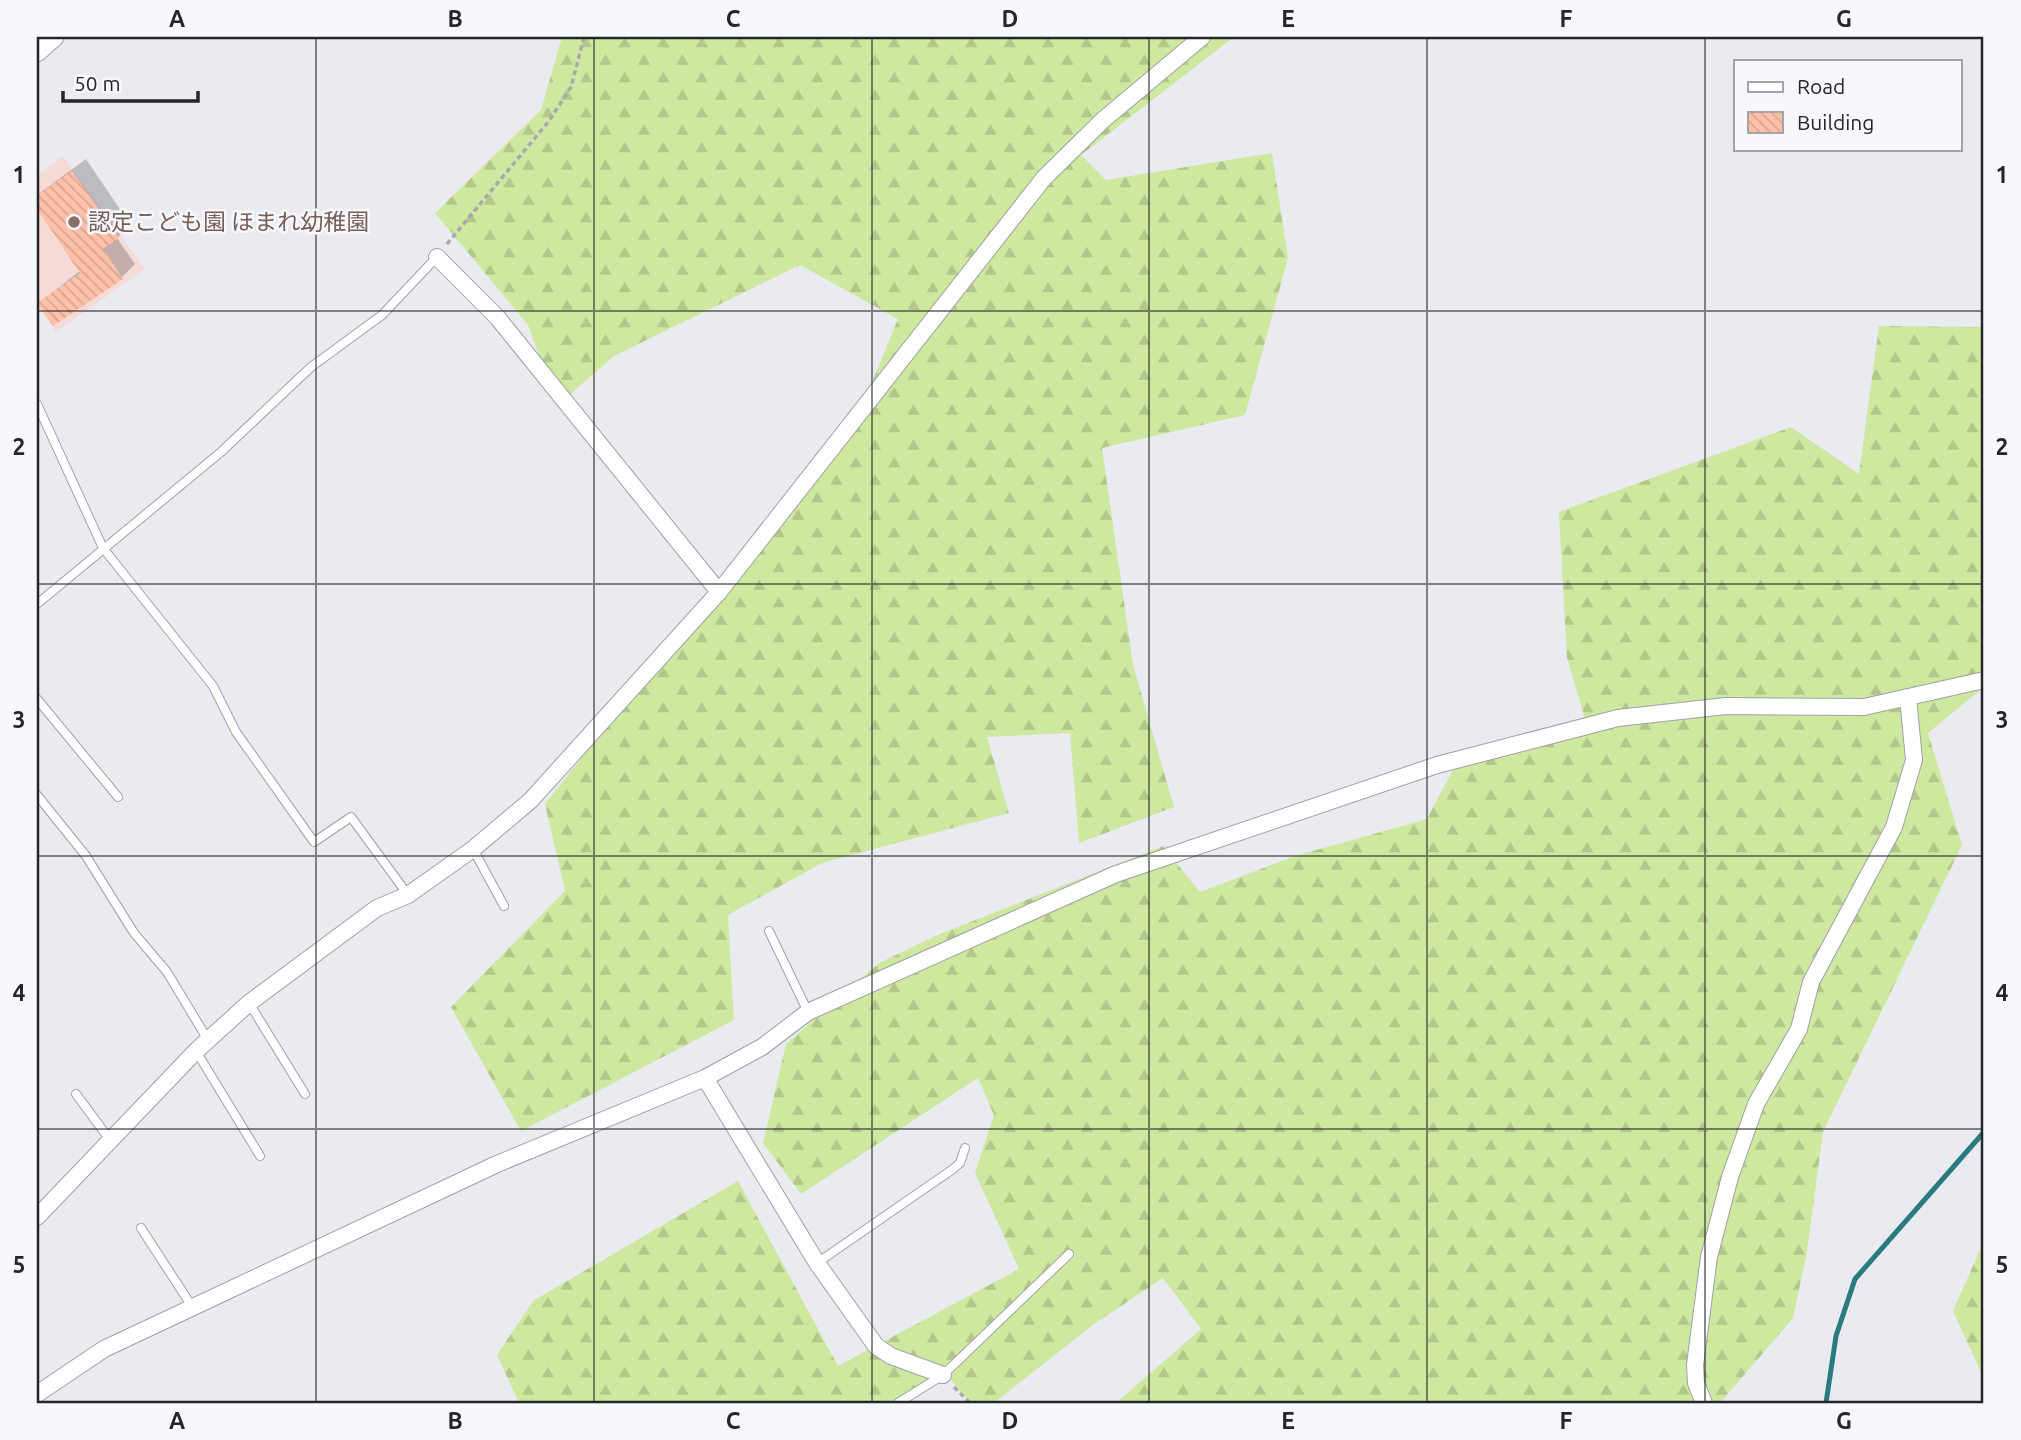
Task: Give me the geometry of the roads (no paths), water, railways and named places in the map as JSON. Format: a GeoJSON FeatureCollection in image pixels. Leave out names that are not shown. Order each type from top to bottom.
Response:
{"type":"FeatureCollection","features":[{"type":"Feature","properties":{"kind":"street"},"geometry":{"type":"LineString","coordinates":[[37,52],[54,37]]}},
{"type":"Feature","properties":{"kind":"street"},"geometry":{"type":"LineString","coordinates":[[37,1217],[202,1045],[249,1003],[377,908],[408,895],[473,849],[531,800],[719,592],[1044,178],[1103,120],[1202,37]]}},
{"type":"Feature","properties":{"kind":"street"},"geometry":{"type":"LineString","coordinates":[[437,257],[497,317],[719,592]]}},
{"type":"Feature","properties":{"kind":"street"},"geometry":{"type":"LineString","coordinates":[[37,1394],[104,1349],[497,1164],[705,1078],[762,1047],[808,1012],[1116,874],[1437,765],[1618,718],[1726,706],[1864,706],[1984,680]]}},
{"type":"Feature","properties":{"kind":"street"},"geometry":{"type":"LineString","coordinates":[[1704,1403],[1696,1383],[1695,1365],[1709,1257],[1731,1177],[1756,1104],[1800,1029],[1811,982],[1894,827],[1914,760],[1908,697]]}},
{"type":"Feature","properties":{"kind":"street"},"geometry":{"type":"LineString","coordinates":[[705,1078],[817,1264],[876,1346],[891,1356],[943,1375]]}},
{"type":"Feature","properties":{"kind":"lane"},"geometry":{"type":"LineString","coordinates":[[37,604],[221,452],[311,368],[382,315],[437,257]]}},
{"type":"Feature","properties":{"kind":"lane"},"geometry":{"type":"LineString","coordinates":[[37,404],[103,548],[213,687],[236,732],[314,842],[351,817],[408,895]]}},
{"type":"Feature","properties":{"kind":"lane"},"geometry":{"type":"LineString","coordinates":[[37,699],[118,797]]}},
{"type":"Feature","properties":{"kind":"lane"},"geometry":{"type":"LineString","coordinates":[[37,795],[86,856],[134,933],[167,972],[260,1156]]}},
{"type":"Feature","properties":{"kind":"lane"},"geometry":{"type":"LineString","coordinates":[[473,849],[504,906]]}},
{"type":"Feature","properties":{"kind":"lane"},"geometry":{"type":"LineString","coordinates":[[769,931],[808,1012]]}},
{"type":"Feature","properties":{"kind":"lane"},"geometry":{"type":"LineString","coordinates":[[249,1003],[305,1094]]}},
{"type":"Feature","properties":{"kind":"lane"},"geometry":{"type":"LineString","coordinates":[[76,1094],[110,1140]]}},
{"type":"Feature","properties":{"kind":"lane"},"geometry":{"type":"LineString","coordinates":[[817,1264],[953,1169],[960,1163],[965,1148]]}},
{"type":"Feature","properties":{"kind":"lane"},"geometry":{"type":"LineString","coordinates":[[142,1228],[193,1308]]}},
{"type":"Feature","properties":{"kind":"lane"},"geometry":{"type":"LineString","coordinates":[[898,1403],[943,1375],[1069,1254]]}},
{"type":"Feature","properties":{"kind":"waterway"},"geometry":{"type":"LineString","coordinates":[[1826,1403],[1836,1336],[1855,1279],[1984,1132]]}},
{"type":"Feature","properties":{"kind":"place","name":"認定こども園 ほまれ幼稚園"},"geometry":{"type":"Point","coordinates":[74,222]}}]}
